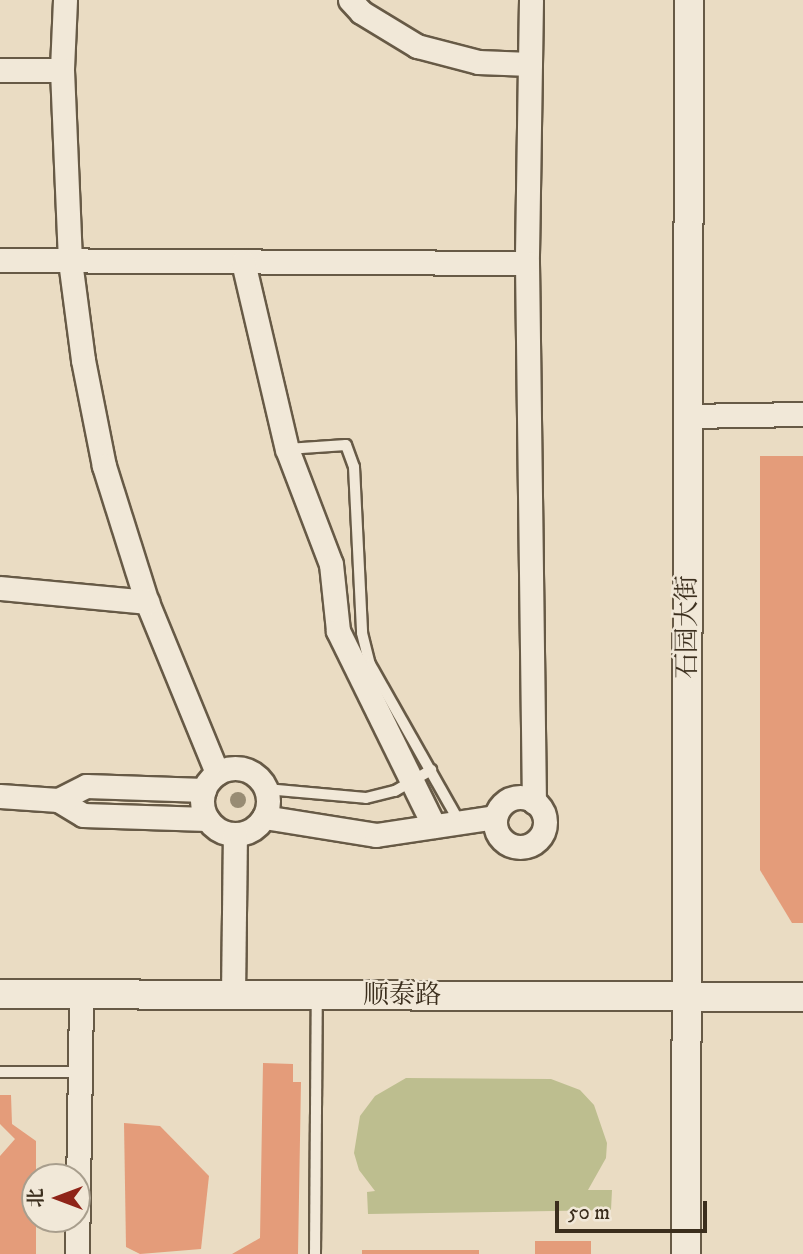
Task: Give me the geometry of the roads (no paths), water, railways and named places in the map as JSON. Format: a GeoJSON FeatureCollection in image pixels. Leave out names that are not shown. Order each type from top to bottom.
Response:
{"type":"FeatureCollection","features":[{"type":"Feature","properties":{"kind":"street"},"geometry":{"type":"LineString","coordinates":[[65,0],[62,70],[70,261],[104,466],[147,602],[210,781],[207,819]]}},
{"type":"Feature","properties":{"kind":"street"},"geometry":{"type":"LineString","coordinates":[[349,0],[360,12],[417,46],[478,62],[530,64]]}},
{"type":"Feature","properties":{"kind":"street"},"geometry":{"type":"LineString","coordinates":[[531,0],[527,264],[534,802],[545,822],[542,834],[523,848],[501,840],[495,817],[506,801],[525,798],[534,802]]}},
{"type":"Feature","properties":{"kind":"street","name":"石园大街"},"geometry":{"type":"LineString","coordinates":[[686,1254],[689,0]]}},
{"type":"Feature","properties":{"kind":"street"},"geometry":{"type":"LineString","coordinates":[[0,70],[62,70]]}},
{"type":"Feature","properties":{"kind":"street"},"geometry":{"type":"LineString","coordinates":[[0,260],[527,264]]}},
{"type":"Feature","properties":{"kind":"street"},"geometry":{"type":"LineString","coordinates":[[243,262],[287,449],[331,564],[338,631],[421,776],[434,826]]}},
{"type":"Feature","properties":{"kind":"street"},"geometry":{"type":"LineString","coordinates":[[688,416],[803,414]]}},
{"type":"Feature","properties":{"kind":"street"},"geometry":{"type":"LineString","coordinates":[[0,588],[147,602]]}},
{"type":"Feature","properties":{"kind":"street"},"geometry":{"type":"LineString","coordinates":[[0,796],[58,800],[83,815],[207,819],[215,827],[235,834],[257,826],[264,817],[267,789],[251,771],[228,768],[210,781],[86,786],[58,800]]}},
{"type":"Feature","properties":{"kind":"street"},"geometry":{"type":"LineString","coordinates":[[264,817],[376,835],[495,817]]}},
{"type":"Feature","properties":{"kind":"street"},"geometry":{"type":"LineString","coordinates":[[233,995],[235,834]]}},
{"type":"Feature","properties":{"kind":"street","name":"顺泰路"},"geometry":{"type":"LineString","coordinates":[[0,994],[803,997]]}},
{"type":"Feature","properties":{"kind":"street"},"geometry":{"type":"LineString","coordinates":[[77,1254],[80,995]]}},
{"type":"Feature","properties":{"kind":"lane"},"geometry":{"type":"LineString","coordinates":[[287,449],[346,445],[354,467],[362,633],[370,664],[421,776],[459,821]]}},
{"type":"Feature","properties":{"kind":"lane"},"geometry":{"type":"LineString","coordinates":[[267,789],[366,798],[395,792],[421,776]]}},
{"type":"Feature","properties":{"kind":"lane"},"geometry":{"type":"LineString","coordinates":[[315,1254],[317,995]]}},
{"type":"Feature","properties":{"kind":"lane"},"geometry":{"type":"LineString","coordinates":[[0,1072],[79,1072]]}}]}
